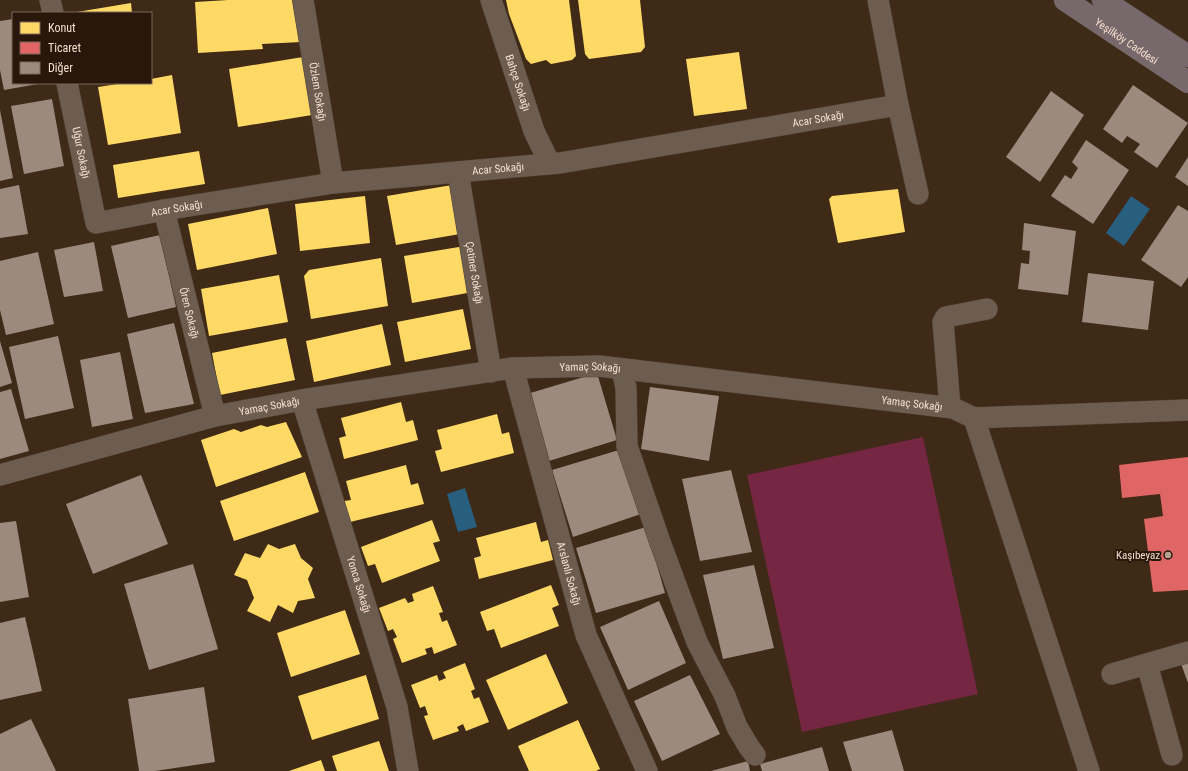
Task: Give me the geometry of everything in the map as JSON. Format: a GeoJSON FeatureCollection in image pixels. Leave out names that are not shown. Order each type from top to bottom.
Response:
{"type":"FeatureCollection","features":[{"type":"Feature","properties":{"kind":"highway","name":"Yeşilköy Caddesi"},"geometry":{"type":"LineString","coordinates":[[1103,0],[1188,56]]}},
{"type":"Feature","properties":{"kind":"highway","name":"Yeşilköy Caddesi"},"geometry":{"type":"LineString","coordinates":[[1067,2],[1188,82]]}},
{"type":"Feature","properties":{"kind":"street"},"geometry":{"type":"LineString","coordinates":[[50,0],[53,12]]}},
{"type":"Feature","properties":{"kind":"street","name":"Özlem Sokağı"},"geometry":{"type":"LineString","coordinates":[[303,0],[333,183]]}},
{"type":"Feature","properties":{"kind":"street","name":"Bahçe Sokağı"},"geometry":{"type":"LineString","coordinates":[[492,0],[534,131],[550,164]]}},
{"type":"Feature","properties":{"kind":"street"},"geometry":{"type":"LineString","coordinates":[[878,0],[898,105],[918,194]]}},
{"type":"Feature","properties":{"kind":"street","name":"Uğur Sokağı"},"geometry":{"type":"LineString","coordinates":[[67,84],[96,222]]}},
{"type":"Feature","properties":{"kind":"street","name":"Acar Sokağı"},"geometry":{"type":"LineString","coordinates":[[96,222],[333,183],[550,164],[898,105]]}},
{"type":"Feature","properties":{"kind":"street","name":"Çetiner Sokağı"},"geometry":{"type":"LineString","coordinates":[[458,172],[490,372]]}},
{"type":"Feature","properties":{"kind":"street","name":"Ören Sokağı"},"geometry":{"type":"LineString","coordinates":[[164,210],[215,416]]}},
{"type":"Feature","properties":{"kind":"street"},"geometry":{"type":"LineString","coordinates":[[950,407],[943,322],[946,317],[987,309]]}},
{"type":"Feature","properties":{"kind":"street","name":"Yamaç Sokağı"},"geometry":{"type":"LineString","coordinates":[[0,475],[215,416],[302,400],[513,368],[599,366],[950,407],[974,418],[1188,410]]}},
{"type":"Feature","properties":{"kind":"street","name":"Arslanlı Sokağı"},"geometry":{"type":"LineString","coordinates":[[513,368],[586,635],[647,771]]}},
{"type":"Feature","properties":{"kind":"street"},"geometry":{"type":"LineString","coordinates":[[622,369],[626,388],[627,446],[660,542],[697,642],[724,696],[737,727],[749,748],[755,755]]}},
{"type":"Feature","properties":{"kind":"street","name":"Yonca Sokağı"},"geometry":{"type":"LineString","coordinates":[[302,400],[397,707],[408,771]]}},
{"type":"Feature","properties":{"kind":"street"},"geometry":{"type":"LineString","coordinates":[[974,418],[1089,771]]}},
{"type":"Feature","properties":{"kind":"street"},"geometry":{"type":"LineString","coordinates":[[1112,674],[1188,652]]}},
{"type":"Feature","properties":{"kind":"street"},"geometry":{"type":"LineString","coordinates":[[1147,664],[1172,755]]}},
{"type":"Feature","properties":{"kind":"shaded area"},"geometry":{"type":"Polygon","coordinates":[[[923,437],[978,694],[802,732],[747,475],[923,437]]]}},
{"type":"Feature","properties":{"kind":"water"},"geometry":{"type":"Polygon","coordinates":[[[1131,196],[1150,209],[1124,246],[1106,233],[1131,196]]]}},
{"type":"Feature","properties":{"kind":"water"},"geometry":{"type":"Polygon","coordinates":[[[465,488],[477,527],[458,532],[447,494],[465,488]]]}},
{"type":"Feature","properties":{"kind":"building: Konut"},"geometry":{"type":"Polygon","coordinates":[[[228,0],[299,0],[301,42],[262,44],[263,49],[198,53],[195,2],[228,0]]]}},
{"type":"Feature","properties":{"kind":"building: Konut"},"geometry":{"type":"Polygon","coordinates":[[[506,0],[569,0],[576,56],[572,60],[551,64],[546,60],[531,64],[526,59],[509,14],[506,0]]]}},
{"type":"Feature","properties":{"kind":"building: Konut"},"geometry":{"type":"Polygon","coordinates":[[[578,0],[640,0],[645,47],[641,52],[589,59],[585,54],[578,0]]]}},
{"type":"Feature","properties":{"kind":"building: Konut"},"geometry":{"type":"Polygon","coordinates":[[[131,3],[132,12],[77,12],[131,3]]]}},
{"type":"Feature","properties":{"kind":"building: Konut"},"geometry":{"type":"Polygon","coordinates":[[[739,52],[747,109],[694,116],[686,59],[739,52]]]}},
{"type":"Feature","properties":{"kind":"building: Konut"},"geometry":{"type":"Polygon","coordinates":[[[303,57],[312,115],[238,127],[229,69],[303,57]]]}},
{"type":"Feature","properties":{"kind":"building: Konut"},"geometry":{"type":"Polygon","coordinates":[[[172,75],[181,133],[108,145],[98,87],[118,84],[152,84],[152,79],[172,75]]]}},
{"type":"Feature","properties":{"kind":"building: Konut"},"geometry":{"type":"Polygon","coordinates":[[[199,151],[205,184],[118,198],[113,165],[199,151]]]}},
{"type":"Feature","properties":{"kind":"building: Konut"},"geometry":{"type":"Polygon","coordinates":[[[452,185],[460,234],[396,245],[387,196],[452,185]]]}},
{"type":"Feature","properties":{"kind":"building: Konut"},"geometry":{"type":"Polygon","coordinates":[[[898,189],[905,232],[838,243],[829,199],[832,196],[898,189]]]}},
{"type":"Feature","properties":{"kind":"building: Konut"},"geometry":{"type":"Polygon","coordinates":[[[365,196],[370,243],[300,251],[295,204],[365,196]]]}},
{"type":"Feature","properties":{"kind":"building: Konut"},"geometry":{"type":"Polygon","coordinates":[[[268,208],[277,254],[197,270],[188,224],[268,208]]]}},
{"type":"Feature","properties":{"kind":"building: Konut"},"geometry":{"type":"Polygon","coordinates":[[[465,246],[473,292],[412,303],[404,256],[465,246]]]}},
{"type":"Feature","properties":{"kind":"building: Konut"},"geometry":{"type":"Polygon","coordinates":[[[381,258],[388,306],[311,319],[304,276],[309,270],[381,258]]]}},
{"type":"Feature","properties":{"kind":"building: Konut"},"geometry":{"type":"Polygon","coordinates":[[[279,275],[288,322],[209,336],[201,289],[279,275]]]}},
{"type":"Feature","properties":{"kind":"building: Konut"},"geometry":{"type":"Polygon","coordinates":[[[463,309],[471,349],[405,362],[397,322],[463,309]]]}},
{"type":"Feature","properties":{"kind":"building: Konut"},"geometry":{"type":"Polygon","coordinates":[[[382,324],[391,365],[314,382],[306,341],[382,324]]]}},
{"type":"Feature","properties":{"kind":"building: Konut"},"geometry":{"type":"Polygon","coordinates":[[[286,338],[295,380],[220,395],[212,353],[286,338]]]}},
{"type":"Feature","properties":{"kind":"building: Konut"},"geometry":{"type":"Polygon","coordinates":[[[401,402],[406,422],[413,420],[418,440],[344,459],[339,438],[346,436],[341,418],[401,402]]]}},
{"type":"Feature","properties":{"kind":"building: Konut"},"geometry":{"type":"Polygon","coordinates":[[[497,414],[502,434],[509,432],[514,453],[441,472],[435,451],[442,449],[437,430],[497,414]]]}},
{"type":"Feature","properties":{"kind":"building: Konut"},"geometry":{"type":"Polygon","coordinates":[[[286,422],[302,457],[216,487],[201,440],[234,429],[241,432],[261,425],[267,427],[286,422]]]}},
{"type":"Feature","properties":{"kind":"building: Konut"},"geometry":{"type":"Polygon","coordinates":[[[406,465],[411,485],[418,483],[424,504],[350,522],[344,501],[351,500],[346,481],[406,465]]]}},
{"type":"Feature","properties":{"kind":"building: Konut"},"geometry":{"type":"Polygon","coordinates":[[[305,472],[319,512],[234,541],[220,501],[305,472]]]}},
{"type":"Feature","properties":{"kind":"building: Konut"},"geometry":{"type":"Polygon","coordinates":[[[432,520],[440,541],[433,543],[440,561],[382,583],[375,564],[368,566],[361,547],[432,520]]]}},
{"type":"Feature","properties":{"kind":"building: Konut"},"geometry":{"type":"Polygon","coordinates":[[[536,522],[541,542],[548,540],[553,560],[479,579],[474,558],[481,556],[476,538],[536,522]]]}},
{"type":"Feature","properties":{"kind":"building: Konut"},"geometry":{"type":"Polygon","coordinates":[[[268,544],[279,549],[295,544],[301,558],[313,568],[308,579],[315,598],[298,601],[293,613],[278,605],[270,622],[247,611],[254,598],[247,580],[234,575],[245,553],[260,558],[268,544]]]}},
{"type":"Feature","properties":{"kind":"building: Konut"},"geometry":{"type":"Polygon","coordinates":[[[551,585],[559,605],[552,608],[559,626],[501,648],[494,629],[487,631],[480,612],[551,585]]]}},
{"type":"Feature","properties":{"kind":"building: Konut"},"geometry":{"type":"Polygon","coordinates":[[[433,586],[443,612],[439,613],[442,622],[447,620],[457,645],[434,654],[432,647],[425,649],[427,654],[402,663],[393,639],[397,637],[393,629],[388,631],[379,608],[405,598],[408,603],[414,601],[412,594],[433,586]]]}},
{"type":"Feature","properties":{"kind":"building: Konut"},"geometry":{"type":"Polygon","coordinates":[[[345,610],[360,654],[291,677],[277,633],[345,610]]]}},
{"type":"Feature","properties":{"kind":"building: Konut"},"geometry":{"type":"Polygon","coordinates":[[[546,654],[568,703],[508,730],[486,680],[546,654]]]}},
{"type":"Feature","properties":{"kind":"building: Konut"},"geometry":{"type":"Polygon","coordinates":[[[465,663],[475,689],[471,691],[474,699],[479,697],[489,722],[466,731],[463,724],[457,727],[459,731],[433,740],[424,716],[428,715],[425,706],[420,708],[411,685],[437,675],[439,681],[446,678],[443,672],[465,663]]]}},
{"type":"Feature","properties":{"kind":"building: Konut"},"geometry":{"type":"Polygon","coordinates":[[[366,675],[379,719],[312,740],[298,696],[366,675]]]}},
{"type":"Feature","properties":{"kind":"building: Konut"},"geometry":{"type":"Polygon","coordinates":[[[578,720],[600,769],[596,771],[529,771],[518,746],[578,720]]]}},
{"type":"Feature","properties":{"kind":"building: Konut"},"geometry":{"type":"Polygon","coordinates":[[[379,741],[389,771],[337,771],[332,756],[379,741]]]}},
{"type":"Feature","properties":{"kind":"building: Konut"},"geometry":{"type":"Polygon","coordinates":[[[321,760],[325,771],[289,771],[321,760]]]}},
{"type":"Feature","properties":{"kind":"building: Ticaret","name":"Kaşıbeyaz"},"geometry":{"type":"Polygon","coordinates":[[[1188,457],[1188,590],[1153,592],[1144,519],[1163,516],[1160,494],[1122,498],[1119,465],[1188,457]]]}},
{"type":"Feature","properties":{"kind":"building: Diğer"},"geometry":{"type":"Polygon","coordinates":[[[12,19],[12,84],[38,84],[4,90],[0,70],[0,21],[12,19]]]}},
{"type":"Feature","properties":{"kind":"building: Diğer"},"geometry":{"type":"Polygon","coordinates":[[[1133,85],[1188,123],[1157,168],[1134,152],[1140,144],[1127,136],[1122,143],[1103,129],[1133,85]]]}},
{"type":"Feature","properties":{"kind":"building: Diğer"},"geometry":{"type":"Polygon","coordinates":[[[1051,91],[1084,115],[1040,182],[1006,157],[1051,91]]]}},
{"type":"Feature","properties":{"kind":"building: Diğer"},"geometry":{"type":"Polygon","coordinates":[[[52,99],[64,166],[24,174],[11,106],[52,99]]]}},
{"type":"Feature","properties":{"kind":"building: Diğer"},"geometry":{"type":"Polygon","coordinates":[[[0,110],[13,178],[0,181],[0,110]]]}},
{"type":"Feature","properties":{"kind":"building: Diğer"},"geometry":{"type":"Polygon","coordinates":[[[1086,140],[1129,170],[1093,224],[1051,196],[1065,175],[1071,179],[1078,168],[1072,162],[1086,140]]]}},
{"type":"Feature","properties":{"kind":"building: Diğer"},"geometry":{"type":"Polygon","coordinates":[[[1188,157],[1188,186],[1175,177],[1188,157]]]}},
{"type":"Feature","properties":{"kind":"building: Diğer"},"geometry":{"type":"Polygon","coordinates":[[[19,185],[28,234],[0,238],[0,189],[19,185]]]}},
{"type":"Feature","properties":{"kind":"building: Diğer"},"geometry":{"type":"Polygon","coordinates":[[[1178,205],[1188,211],[1188,277],[1181,287],[1141,260],[1178,205]]]}},
{"type":"Feature","properties":{"kind":"building: Diğer"},"geometry":{"type":"Polygon","coordinates":[[[1024,223],[1076,231],[1068,295],[1018,289],[1021,263],[1029,264],[1030,251],[1022,250],[1024,223]]]}},
{"type":"Feature","properties":{"kind":"building: Diğer"},"geometry":{"type":"Polygon","coordinates":[[[160,235],[176,307],[128,318],[111,246],[160,235]]]}},
{"type":"Feature","properties":{"kind":"building: Diğer"},"geometry":{"type":"Polygon","coordinates":[[[94,242],[103,291],[64,297],[54,250],[94,242]]]}},
{"type":"Feature","properties":{"kind":"building: Diğer"},"geometry":{"type":"Polygon","coordinates":[[[38,252],[54,324],[6,335],[0,310],[0,261],[38,252]]]}},
{"type":"Feature","properties":{"kind":"building: Diğer"},"geometry":{"type":"Polygon","coordinates":[[[1088,273],[1154,281],[1148,330],[1082,322],[1088,273]]]}},
{"type":"Feature","properties":{"kind":"building: Diğer"},"geometry":{"type":"Polygon","coordinates":[[[174,323],[194,404],[145,413],[127,334],[174,323]]]}},
{"type":"Feature","properties":{"kind":"building: Diğer"},"geometry":{"type":"Polygon","coordinates":[[[58,336],[74,408],[25,419],[9,347],[58,336]]]}},
{"type":"Feature","properties":{"kind":"building: Diğer"},"geometry":{"type":"Polygon","coordinates":[[[0,341],[12,383],[0,387],[0,341]]]}},
{"type":"Feature","properties":{"kind":"building: Diğer"},"geometry":{"type":"Polygon","coordinates":[[[120,352],[133,419],[92,427],[80,360],[120,352]]]}},
{"type":"Feature","properties":{"kind":"building: Diğer"},"geometry":{"type":"Polygon","coordinates":[[[597,373],[617,440],[549,461],[527,394],[597,373]]]}},
{"type":"Feature","properties":{"kind":"building: Diğer"},"geometry":{"type":"Polygon","coordinates":[[[650,387],[719,396],[709,461],[641,449],[650,387]]]}},
{"type":"Feature","properties":{"kind":"building: Diğer"},"geometry":{"type":"Polygon","coordinates":[[[11,389],[29,451],[0,459],[0,392],[11,389]]]}},
{"type":"Feature","properties":{"kind":"building: Diğer"},"geometry":{"type":"Polygon","coordinates":[[[619,450],[641,514],[573,537],[552,470],[619,450]]]}},
{"type":"Feature","properties":{"kind":"building: Diğer"},"geometry":{"type":"Polygon","coordinates":[[[731,470],[752,552],[700,561],[682,479],[731,470]]]}},
{"type":"Feature","properties":{"kind":"building: Diğer"},"geometry":{"type":"Polygon","coordinates":[[[141,475],[168,544],[93,574],[66,504],[141,475]]]}},
{"type":"Feature","properties":{"kind":"building: Diğer"},"geometry":{"type":"Polygon","coordinates":[[[16,521],[29,597],[0,602],[0,523],[16,521]]]}},
{"type":"Feature","properties":{"kind":"building: Diğer"},"geometry":{"type":"Polygon","coordinates":[[[646,527],[665,593],[596,613],[576,548],[646,527]]]}},
{"type":"Feature","properties":{"kind":"building: Diğer"},"geometry":{"type":"Polygon","coordinates":[[[193,564],[218,649],[149,670],[124,584],[193,564]]]}},
{"type":"Feature","properties":{"kind":"building: Diğer"},"geometry":{"type":"Polygon","coordinates":[[[754,565],[774,648],[723,659],[703,575],[754,565]]]}},
{"type":"Feature","properties":{"kind":"building: Diğer"},"geometry":{"type":"Polygon","coordinates":[[[659,601],[686,663],[628,690],[600,627],[659,601]]]}},
{"type":"Feature","properties":{"kind":"building: Diğer"},"geometry":{"type":"Polygon","coordinates":[[[25,617],[42,691],[0,700],[0,623],[25,617]]]}},
{"type":"Feature","properties":{"kind":"building: Diğer"},"geometry":{"type":"Polygon","coordinates":[[[1188,659],[1188,683],[1180,661],[1188,659]]]}},
{"type":"Feature","properties":{"kind":"building: Diğer"},"geometry":{"type":"Polygon","coordinates":[[[690,675],[720,734],[662,761],[634,701],[690,675]]]}},
{"type":"Feature","properties":{"kind":"building: Diğer"},"geometry":{"type":"Polygon","coordinates":[[[204,687],[215,762],[155,771],[139,771],[128,699],[204,687]]]}},
{"type":"Feature","properties":{"kind":"building: Diğer"},"geometry":{"type":"Polygon","coordinates":[[[31,719],[56,771],[0,771],[0,734],[31,719]]]}},
{"type":"Feature","properties":{"kind":"building: Diğer"},"geometry":{"type":"Polygon","coordinates":[[[892,730],[904,771],[852,771],[843,742],[892,730]]]}},
{"type":"Feature","properties":{"kind":"building: Diğer"},"geometry":{"type":"Polygon","coordinates":[[[822,747],[829,771],[762,771],[760,764],[822,747]]]}},
{"type":"Feature","properties":{"kind":"building: Diğer"},"geometry":{"type":"Polygon","coordinates":[[[748,761],[750,771],[711,771],[748,761]]]}},
{"type":"Feature","properties":{"kind":"place","name":"Kaşıbeyaz"},"geometry":{"type":"Point","coordinates":[1168,555]}}]}
